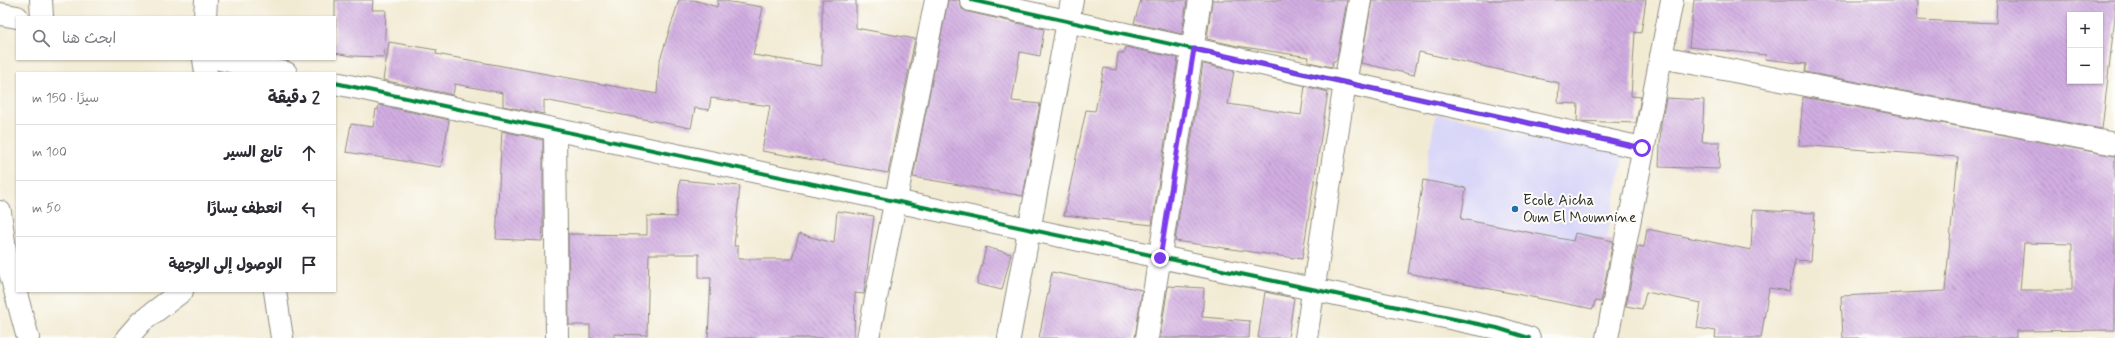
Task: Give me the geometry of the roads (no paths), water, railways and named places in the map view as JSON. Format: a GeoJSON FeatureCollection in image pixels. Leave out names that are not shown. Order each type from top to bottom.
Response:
{"type":"FeatureCollection","features":[{"type":"Feature","properties":{"kind":"street"},"geometry":{"type":"LineString","coordinates":[[41,0],[42,16]]}},
{"type":"Feature","properties":{"kind":"street"},"geometry":{"type":"LineString","coordinates":[[205,16],[206,0]]}},
{"type":"Feature","properties":{"kind":"street"},"geometry":{"type":"LineString","coordinates":[[868,338],[936,0]]}},
{"type":"Feature","properties":{"kind":"street"},"geometry":{"type":"LineString","coordinates":[[971,0],[1642,148]]}},
{"type":"Feature","properties":{"kind":"street"},"geometry":{"type":"LineString","coordinates":[[1009,338],[1072,0]]}},
{"type":"Feature","properties":{"kind":"street"},"geometry":{"type":"LineString","coordinates":[[1147,338],[1194,49],[1200,0]]}},
{"type":"Feature","properties":{"kind":"street"},"geometry":{"type":"LineString","coordinates":[[1306,338],[1345,83],[1360,0]]}},
{"type":"Feature","properties":{"kind":"street"},"geometry":{"type":"LineString","coordinates":[[1607,338],[1642,148],[1672,0]]}},
{"type":"Feature","properties":{"kind":"street"},"geometry":{"type":"LineString","coordinates":[[0,14],[16,17]]}},
{"type":"Feature","properties":{"kind":"street"},"geometry":{"type":"LineString","coordinates":[[1661,56],[2115,144]]}},
{"type":"Feature","properties":{"kind":"street"},"geometry":{"type":"LineString","coordinates":[[204,60],[206,72]]}},
{"type":"Feature","properties":{"kind":"street"},"geometry":{"type":"LineString","coordinates":[[225,60],[281,72]]}},
{"type":"Feature","properties":{"kind":"street"},"geometry":{"type":"LineString","coordinates":[[336,83],[1497,328],[1529,338]]}},
{"type":"Feature","properties":{"kind":"street"},"geometry":{"type":"LineString","coordinates":[[555,130],[557,338]]}},
{"type":"Feature","properties":{"kind":"street"},"geometry":{"type":"LineString","coordinates":[[0,212],[6,257],[28,338]]}},
{"type":"Feature","properties":{"kind":"street"},"geometry":{"type":"LineString","coordinates":[[127,338],[141,322],[181,292]]}},
{"type":"Feature","properties":{"kind":"street"},"geometry":{"type":"LineString","coordinates":[[275,292],[282,338]]}},
{"type":"Feature","properties":{"kind":"place","name":"Ecole Aicha Oum El Moumnine"},"geometry":{"type":"Point","coordinates":[1515,209]}}]}
